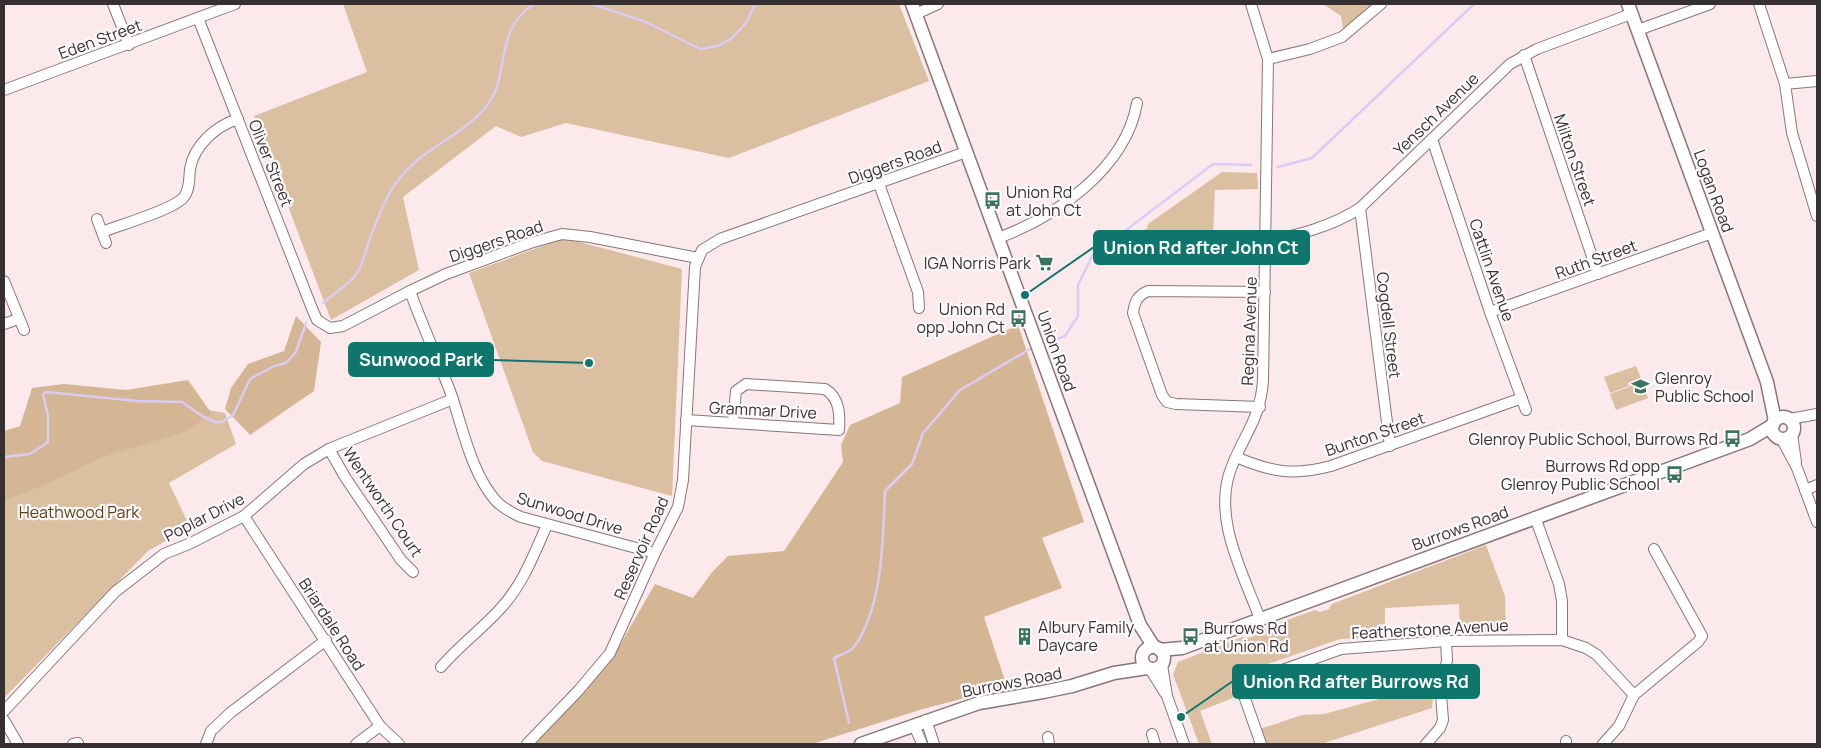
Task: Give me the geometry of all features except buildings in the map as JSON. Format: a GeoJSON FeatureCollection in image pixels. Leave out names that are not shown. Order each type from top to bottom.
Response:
{"type":"FeatureCollection","features":[{"type":"Feature","properties":{"kind":"main road","name":"Union Road"},"geometry":{"type":"LineString","coordinates":[[914,9],[1140,626],[1138,631],[1153,658]]}},
{"type":"Feature","properties":{"kind":"main road","name":"Logan Road"},"geometry":{"type":"LineString","coordinates":[[1629,9],[1783,427]]}},
{"type":"Feature","properties":{"kind":"main road","name":"Burrows Road"},"geometry":{"type":"LineString","coordinates":[[861,744],[979,703],[1072,686],[1114,673],[1783,427]]}},
{"type":"Feature","properties":{"kind":"street"},"geometry":{"type":"LineString","coordinates":[[113,4],[129,45]]}},
{"type":"Feature","properties":{"kind":"street","name":"Eden Street"},"geometry":{"type":"LineString","coordinates":[[4,90],[129,45],[234,4]]}},
{"type":"Feature","properties":{"kind":"street"},"geometry":{"type":"LineString","coordinates":[[914,9],[938,4]]}},
{"type":"Feature","properties":{"kind":"street","name":"Regina Avenue"},"geometry":{"type":"LineString","coordinates":[[1251,4],[1268,59],[1265,292],[1260,407],[1227,480],[1226,516],[1233,544],[1260,619]]}},
{"type":"Feature","properties":{"kind":"street"},"geometry":{"type":"LineString","coordinates":[[1268,59],[1310,49],[1342,37],[1381,4]]}},
{"type":"Feature","properties":{"kind":"street"},"geometry":{"type":"LineString","coordinates":[[1638,30],[1710,4]]}},
{"type":"Feature","properties":{"kind":"street"},"geometry":{"type":"LineString","coordinates":[[1759,4],[1785,84],[1792,133],[1814,197],[1817,216]]}},
{"type":"Feature","properties":{"kind":"street","name":"Yensch Avenue"},"geometry":{"type":"LineString","coordinates":[[1266,239],[1288,236],[1349,215],[1360,208],[1510,64],[1524,55],[1629,9]]}},
{"type":"Feature","properties":{"kind":"street","name":"Oliver Street"},"geometry":{"type":"LineString","coordinates":[[198,18],[317,320]]}},
{"type":"Feature","properties":{"kind":"street","name":"Milton Street"},"geometry":{"type":"LineString","coordinates":[[1524,55],[1598,274]]}},
{"type":"Feature","properties":{"kind":"street"},"geometry":{"type":"LineString","coordinates":[[1785,84],[1817,81]]}},
{"type":"Feature","properties":{"kind":"street"},"geometry":{"type":"LineString","coordinates":[[998,238],[1047,216],[1070,200],[1085,186],[1123,141],[1134,119],[1137,103]]}},
{"type":"Feature","properties":{"kind":"street"},"geometry":{"type":"LineString","coordinates":[[102,232],[170,206],[183,199],[188,191],[193,157],[206,139],[222,126],[238,119]]}},
{"type":"Feature","properties":{"kind":"street","name":"Cattlin Avenue"},"geometry":{"type":"LineString","coordinates":[[1432,139],[1490,312],[1526,410]]}},
{"type":"Feature","properties":{"kind":"street","name":"Diggers Road"},"geometry":{"type":"LineString","coordinates":[[317,320],[330,328],[336,328],[410,291],[530,243],[562,234],[590,237],[696,262],[702,250],[720,239],[966,152]]}},
{"type":"Feature","properties":{"kind":"street"},"geometry":{"type":"LineString","coordinates":[[878,184],[918,292],[918,308]]}},
{"type":"Feature","properties":{"kind":"street","name":"Cogdell Street"},"geometry":{"type":"LineString","coordinates":[[1360,208],[1390,446]]}},
{"type":"Feature","properties":{"kind":"street"},"geometry":{"type":"LineString","coordinates":[[97,219],[106,243]]}},
{"type":"Feature","properties":{"kind":"street","name":"Ruth Street"},"geometry":{"type":"LineString","coordinates":[[1490,312],[1712,233]]}},
{"type":"Feature","properties":{"kind":"street","name":"Reservoir Road"},"geometry":{"type":"LineString","coordinates":[[526,744],[578,691],[610,653],[654,553],[678,507],[683,480],[696,262]]}},
{"type":"Feature","properties":{"kind":"street"},"geometry":{"type":"LineString","coordinates":[[4,281],[24,330]]}},
{"type":"Feature","properties":{"kind":"street","name":"Sunwood Drive"},"geometry":{"type":"LineString","coordinates":[[410,291],[453,399],[477,469],[496,501],[507,510],[521,517],[654,553]]}},
{"type":"Feature","properties":{"kind":"street"},"geometry":{"type":"LineString","coordinates":[[1260,407],[1176,404],[1167,402],[1162,394],[1133,313],[1134,303],[1139,295],[1148,291],[1265,292]]}},
{"type":"Feature","properties":{"kind":"street"},"geometry":{"type":"LineString","coordinates":[[4,324],[18,319]]}},
{"type":"Feature","properties":{"kind":"street","name":"Grammar Drive"},"geometry":{"type":"LineString","coordinates":[[686,420],[839,430],[840,412],[831,392],[825,389],[746,384],[736,391],[733,423]]}},
{"type":"Feature","properties":{"kind":"street","name":"Bunton Street"},"geometry":{"type":"LineString","coordinates":[[1236,457],[1257,466],[1281,472],[1306,473],[1390,446],[1522,398]]}},
{"type":"Feature","properties":{"kind":"street","name":"Poplar Drive"},"geometry":{"type":"LineString","coordinates":[[4,711],[115,592],[164,554],[191,543],[244,516],[304,464],[329,449],[453,399]]}},
{"type":"Feature","properties":{"kind":"street"},"geometry":{"type":"LineString","coordinates":[[1783,427],[1815,415]]}},
{"type":"Feature","properties":{"kind":"street","name":"Logan Road"},"geometry":{"type":"LineString","coordinates":[[1783,427],[1817,522]]}},
{"type":"Feature","properties":{"kind":"street","name":"Wentworth Court"},"geometry":{"type":"LineString","coordinates":[[329,449],[345,477],[401,560],[413,572]]}},
{"type":"Feature","properties":{"kind":"street"},"geometry":{"type":"LineString","coordinates":[[1805,490],[1817,485]]}},
{"type":"Feature","properties":{"kind":"street","name":"Briardale Road"},"geometry":{"type":"LineString","coordinates":[[244,516],[380,726],[399,744]]}},
{"type":"Feature","properties":{"kind":"street"},"geometry":{"type":"LineString","coordinates":[[1535,517],[1559,584],[1562,601],[1562,640]]}},
{"type":"Feature","properties":{"kind":"street"},"geometry":{"type":"LineString","coordinates":[[441,667],[454,651],[502,607],[526,573],[547,524]]}},
{"type":"Feature","properties":{"kind":"street"},"geometry":{"type":"LineString","coordinates":[[1603,744],[1619,726],[1634,695],[1698,642],[1702,636],[1653,545]]}},
{"type":"Feature","properties":{"kind":"street"},"geometry":{"type":"LineString","coordinates":[[206,744],[211,731],[230,713],[326,640]]}},
{"type":"Feature","properties":{"kind":"street","name":"Featherstone Avenue"},"geometry":{"type":"LineString","coordinates":[[1261,744],[1244,696],[1244,690],[1249,682],[1341,649],[1446,641],[1562,640],[1586,648],[1598,655],[1634,695]]}},
{"type":"Feature","properties":{"kind":"street"},"geometry":{"type":"LineString","coordinates":[[1426,744],[1440,728],[1443,720],[1441,695],[1446,660],[1446,641]]}},
{"type":"Feature","properties":{"kind":"street","name":"Union Road"},"geometry":{"type":"LineString","coordinates":[[1153,658],[1184,744]]}},
{"type":"Feature","properties":{"kind":"street"},"geometry":{"type":"LineString","coordinates":[[4,720],[18,744]]}},
{"type":"Feature","properties":{"kind":"street"},"geometry":{"type":"LineString","coordinates":[[926,720],[934,744]]}},
{"type":"Feature","properties":{"kind":"street"},"geometry":{"type":"LineString","coordinates":[[914,725],[922,744]]}},
{"type":"Feature","properties":{"kind":"street"},"geometry":{"type":"LineString","coordinates":[[356,744],[380,726]]}},
{"type":"Feature","properties":{"kind":"street"},"geometry":{"type":"LineString","coordinates":[[1152,734],[1155,744]]}},
{"type":"Feature","properties":{"kind":"green space"},"geometry":{"type":"Polygon","coordinates":[[[343,4],[899,4],[929,81],[729,158],[566,123],[521,137],[496,126],[403,197],[419,270],[331,320],[254,116],[367,72],[343,4]]]}},
{"type":"Feature","properties":{"kind":"green space"},"geometry":{"type":"Polygon","coordinates":[[[1323,4],[1372,4],[1354,21],[1343,28],[1341,16],[1323,4]]]}},
{"type":"Feature","properties":{"kind":"green space"},"geometry":{"type":"Polygon","coordinates":[[[1222,172],[1257,173],[1258,189],[1215,190],[1213,235],[1144,235],[1138,231],[1147,229],[1148,224],[1222,172]]]}},
{"type":"Feature","properties":{"kind":"green space"},"geometry":{"type":"Polygon","coordinates":[[[564,238],[682,269],[672,496],[542,461],[533,452],[469,273],[564,238]]]}},
{"type":"Feature","properties":{"kind":"green space"},"geometry":{"type":"Polygon","coordinates":[[[1636,366],[1642,381],[1610,393],[1604,377],[1636,366]]]}},
{"type":"Feature","properties":{"kind":"green space"},"geometry":{"type":"Polygon","coordinates":[[[1642,382],[1648,398],[1616,410],[1610,394],[1642,382]]]}},
{"type":"Feature","properties":{"kind":"green space","name":"Heathwood Park"},"geometry":{"type":"Polygon","coordinates":[[[196,408],[225,413],[236,444],[169,483],[190,527],[148,551],[4,698],[4,448],[196,408]]]}},
{"type":"Feature","properties":{"kind":"green space"},"geometry":{"type":"Polygon","coordinates":[[[1486,545],[1505,596],[1506,632],[1460,633],[1459,604],[1385,608],[1385,637],[1340,639],[1236,675],[1231,690],[1233,698],[1200,711],[1212,744],[1199,744],[1173,674],[1178,662],[1242,637],[1252,637],[1259,630],[1315,610],[1320,612],[1329,609],[1332,604],[1486,545]]]}},
{"type":"Feature","properties":{"kind":"green space"},"geometry":{"type":"Polygon","coordinates":[[[1434,687],[1432,708],[1321,744],[1267,744],[1260,729],[1302,715],[1324,714],[1416,689],[1434,687]]]}},
{"type":"Feature","properties":{"kind":"shaded area"},"geometry":{"type":"Polygon","coordinates":[[[296,316],[321,342],[314,391],[250,435],[225,409],[231,388],[248,364],[284,351],[296,316]]]}},
{"type":"Feature","properties":{"kind":"shaded area"},"geometry":{"type":"Polygon","coordinates":[[[1018,325],[1084,522],[1042,538],[1062,588],[984,617],[1007,687],[923,709],[812,744],[532,744],[613,657],[655,584],[693,598],[713,571],[728,556],[784,551],[843,462],[841,445],[850,425],[900,403],[902,377],[1018,325]]]}},
{"type":"Feature","properties":{"kind":"shaded area"},"geometry":{"type":"Polygon","coordinates":[[[188,380],[212,414],[182,433],[105,456],[42,486],[4,500],[4,431],[20,426],[32,388],[64,384],[126,390],[188,380]]]}},
{"type":"Feature","properties":{"kind":"waterway"},"geometry":{"type":"LineString","coordinates":[[323,303],[355,276],[362,264],[382,209],[390,193],[408,168],[467,125],[488,104],[495,92],[499,79],[507,39],[521,15],[534,4]]}},
{"type":"Feature","properties":{"kind":"waterway"},"geometry":{"type":"LineString","coordinates":[[592,4],[646,22],[700,49],[717,46],[731,39],[746,23],[755,4]]}},
{"type":"Feature","properties":{"kind":"waterway"},"geometry":{"type":"LineString","coordinates":[[1278,167],[1312,158],[1474,4]]}},
{"type":"Feature","properties":{"kind":"waterway"},"geometry":{"type":"LineString","coordinates":[[1047,343],[1065,336],[1078,316],[1078,285],[1092,256],[1213,164],[1251,165]]}},
{"type":"Feature","properties":{"kind":"waterway"},"geometry":{"type":"LineString","coordinates":[[4,457],[30,454],[48,442],[48,416],[43,394],[47,392],[137,401],[182,402],[202,416],[215,422],[222,422],[233,415],[250,379],[274,366],[286,363],[296,352],[306,323]]}},
{"type":"Feature","properties":{"kind":"waterway"},"geometry":{"type":"LineString","coordinates":[[849,723],[834,658],[854,647],[864,631],[871,613],[880,572],[885,491],[912,464],[923,433],[960,390],[1030,349]]}},
{"type":"Feature","properties":{"kind":"place","name":"Union Rd at John Ct"},"geometry":{"type":"Point","coordinates":[992,201]}},
{"type":"Feature","properties":{"kind":"place","name":"IGA Norris Park"},"geometry":{"type":"Point","coordinates":[1045,263]}},
{"type":"Feature","properties":{"kind":"place","name":"Union Rd after John Ct"},"geometry":{"type":"Point","coordinates":[1025,295]}},
{"type":"Feature","properties":{"kind":"place","name":"Union Rd opp John Ct"},"geometry":{"type":"Point","coordinates":[1019,318]}},
{"type":"Feature","properties":{"kind":"place","name":"Sunwood Park"},"geometry":{"type":"Point","coordinates":[589,363]}},
{"type":"Feature","properties":{"kind":"place","name":"Glenroy Public School"},"geometry":{"type":"Point","coordinates":[1641,387]}},
{"type":"Feature","properties":{"kind":"place","name":"Glenroy Public School, Burrows Rd"},"geometry":{"type":"Point","coordinates":[1732,439]}},
{"type":"Feature","properties":{"kind":"place","name":"Burrows Rd opp Glenroy Public School"},"geometry":{"type":"Point","coordinates":[1674,475]}},
{"type":"Feature","properties":{"kind":"place","name":"Albury Family Daycare"},"geometry":{"type":"Point","coordinates":[1024,636]}},
{"type":"Feature","properties":{"kind":"place","name":"Burrows Rd at Union Rd"},"geometry":{"type":"Point","coordinates":[1190,637]}},
{"type":"Feature","properties":{"kind":"place","name":"Union Rd after Burrows Rd"},"geometry":{"type":"Point","coordinates":[1181,717]}}]}
